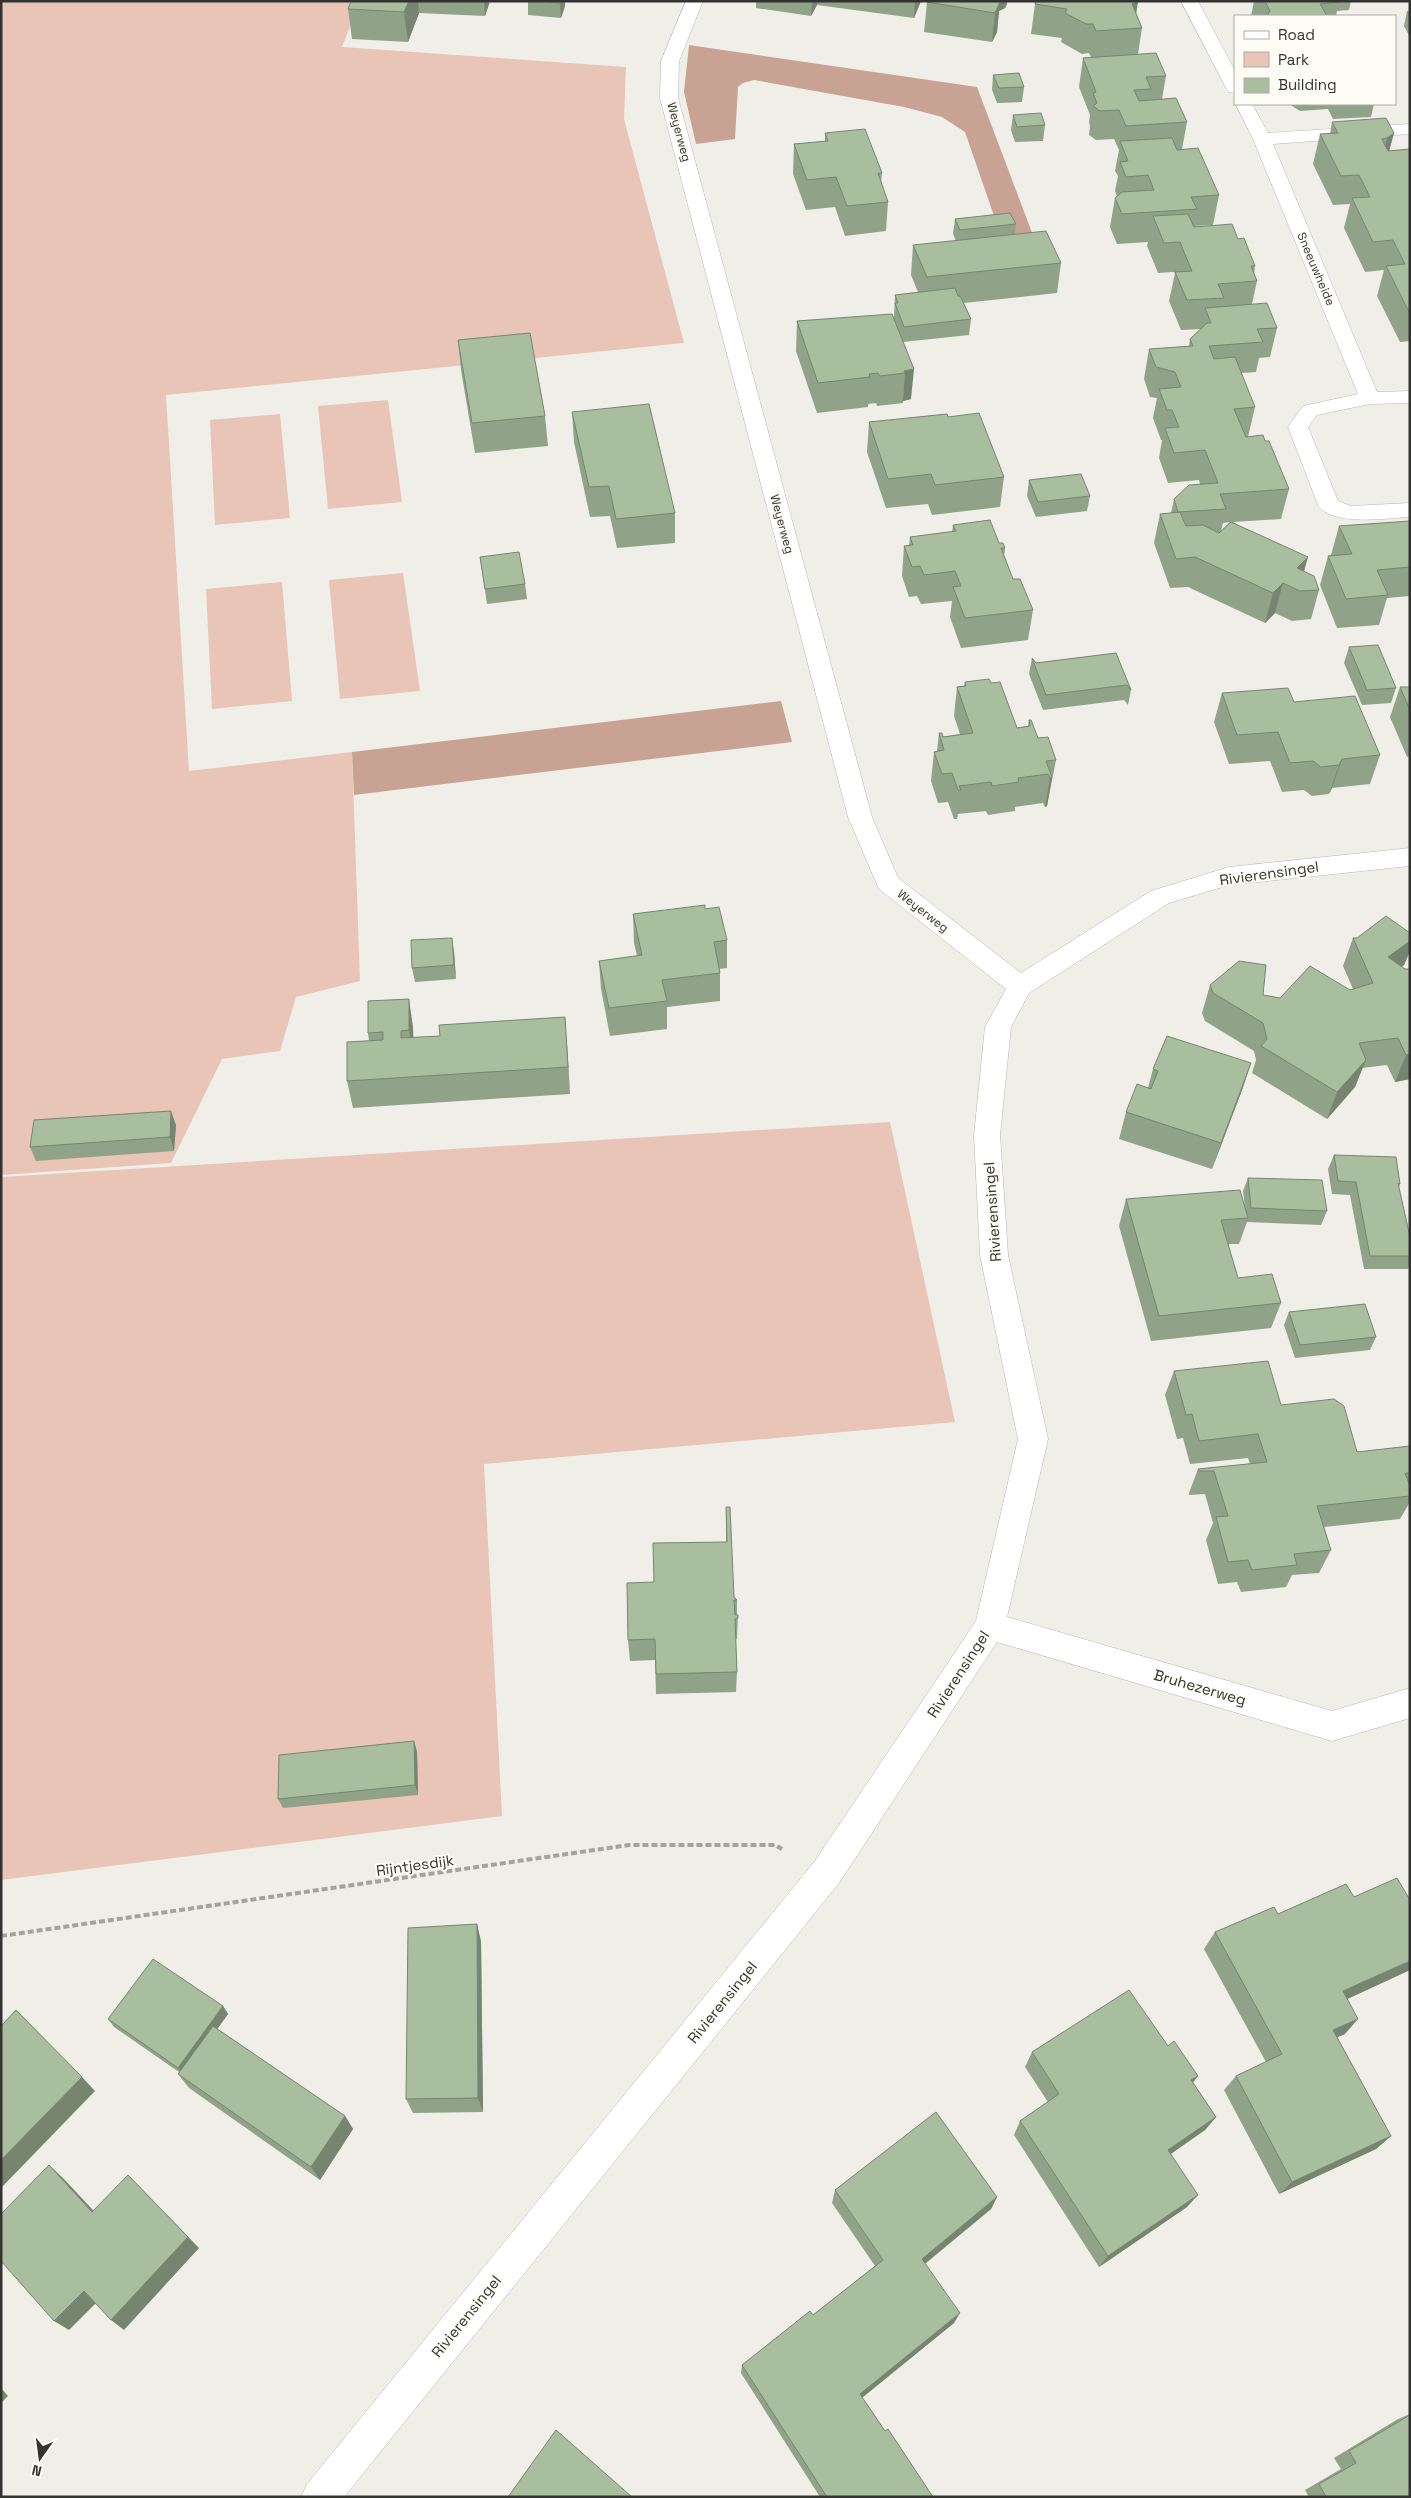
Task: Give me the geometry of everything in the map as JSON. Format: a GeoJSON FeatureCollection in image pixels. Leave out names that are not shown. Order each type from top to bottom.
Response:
{"type":"FeatureCollection","features":[{"type":"Feature","properties":{"kind":"street","name":"Weyerweg"},"geometry":{"type":"LineString","coordinates":[[695,1],[670,61],[669,98],[860,817],[888,883],[1020,986]]}},
{"type":"Feature","properties":{"kind":"street"},"geometry":{"type":"LineString","coordinates":[[1189,1],[1234,86]]}},
{"type":"Feature","properties":{"kind":"street","name":"Sneeuwheide"},"geometry":{"type":"LineString","coordinates":[[1244,105],[1262,139],[1370,398]]}},
{"type":"Feature","properties":{"kind":"street"},"geometry":{"type":"LineString","coordinates":[[1262,139],[1410,129]]}},
{"type":"Feature","properties":{"kind":"street"},"geometry":{"type":"LineString","coordinates":[[1410,397],[1370,398],[1310,410],[1298,427],[1329,505],[1348,513],[1410,510]]}},
{"type":"Feature","properties":{"kind":"street","name":"Rivierensingel"},"geometry":{"type":"LineString","coordinates":[[320,2497],[827,1872],[990,1626],[1033,1439],[994,1255],[987,1135],[998,1027],[1020,986],[1160,897],[1229,876],[1410,857]]}},
{"type":"Feature","properties":{"kind":"street","name":"Bruhezerweg"},"geometry":{"type":"LineString","coordinates":[[990,1626],[1332,1726],[1410,1703]]}},
{"type":"Feature","properties":{"kind":"path","name":"Rijntjesdijk"},"geometry":{"type":"LineString","coordinates":[[1,1936],[629,1845],[775,1845],[827,1872]]}},
{"type":"Feature","properties":{"kind":"green space"},"geometry":{"type":"Polygon","coordinates":[[[1,1],[360,1],[342,47],[626,67],[624,119],[684,343],[166,395],[189,771],[352,752],[360,981],[296,997],[280,1051],[222,1059],[171,1163],[1,1175],[1,1]]]}},
{"type":"Feature","properties":{"kind":"green space"},"geometry":{"type":"Polygon","coordinates":[[[388,400],[402,502],[328,509],[318,406],[388,400]]]}},
{"type":"Feature","properties":{"kind":"green space"},"geometry":{"type":"Polygon","coordinates":[[[280,414],[290,518],[215,525],[210,420],[280,414]]]}},
{"type":"Feature","properties":{"kind":"green space"},"geometry":{"type":"Polygon","coordinates":[[[403,573],[420,691],[340,699],[329,580],[403,573]]]}},
{"type":"Feature","properties":{"kind":"green space"},"geometry":{"type":"Polygon","coordinates":[[[282,582],[292,701],[212,709],[206,589],[282,582]]]}},
{"type":"Feature","properties":{"kind":"green space"},"geometry":{"type":"Polygon","coordinates":[[[890,1122],[955,1422],[484,1464],[502,1816],[1,1880],[1,1177],[890,1122]]]}},
{"type":"Feature","properties":{"kind":"shaded area"},"geometry":{"type":"Polygon","coordinates":[[[689,45],[977,87],[1042,259],[1010,262],[965,132],[942,117],[904,107],[754,80],[743,83],[738,87],[735,139],[696,144],[684,92],[689,45]]]}},
{"type":"Feature","properties":{"kind":"shaded area"},"geometry":{"type":"Polygon","coordinates":[[[781,701],[792,742],[354,795],[352,752],[781,701]]]}},
{"type":"Feature","properties":{"kind":"building"},"geometry":{"type":"Polygon","coordinates":[[[351,1],[409,1],[404,12],[348,9],[351,1]]]}},
{"type":"Feature","properties":{"kind":"building"},"geometry":{"type":"Polygon","coordinates":[[[542,1],[561,1],[560,3],[542,1]]]}},
{"type":"Feature","properties":{"kind":"building"},"geometry":{"type":"Polygon","coordinates":[[[927,1],[999,1],[1000,2],[995,13],[927,1]]]}},
{"type":"Feature","properties":{"kind":"building"},"geometry":{"type":"Polygon","coordinates":[[[1036,1],[1137,1],[1132,4],[1142,28],[1096,31],[1093,24],[1086,24],[1065,13],[1067,9],[1035,4],[1036,1]]]}},
{"type":"Feature","properties":{"kind":"building"},"geometry":{"type":"Polygon","coordinates":[[[1265,1],[1339,2],[1320,4],[1326,15],[1268,15],[1270,11],[1265,1]]]}},
{"type":"Feature","properties":{"kind":"building"},"geometry":{"type":"Polygon","coordinates":[[[1156,53],[1166,76],[1146,77],[1151,89],[1134,90],[1139,101],[1176,98],[1187,122],[1126,126],[1119,110],[1100,111],[1093,106],[1097,103],[1093,93],[1096,92],[1083,58],[1156,53]]]}},
{"type":"Feature","properties":{"kind":"building"},"geometry":{"type":"Polygon","coordinates":[[[1019,73],[1024,87],[999,88],[993,75],[1019,73]]]}},
{"type":"Feature","properties":{"kind":"building"},"geometry":{"type":"Polygon","coordinates":[[[1041,113],[1045,125],[1017,127],[1013,115],[1041,113]]]}},
{"type":"Feature","properties":{"kind":"building"},"geometry":{"type":"Polygon","coordinates":[[[1386,118],[1394,133],[1382,139],[1388,151],[1410,149],[1410,312],[1386,266],[1405,264],[1393,240],[1373,242],[1352,198],[1370,197],[1359,175],[1341,176],[1320,134],[1338,133],[1332,122],[1386,118]]]}},
{"type":"Feature","properties":{"kind":"building"},"geometry":{"type":"Polygon","coordinates":[[[865,129],[882,173],[878,173],[888,202],[847,206],[836,177],[807,180],[794,144],[828,141],[825,133],[865,129]]]}},
{"type":"Feature","properties":{"kind":"building"},"geometry":{"type":"Polygon","coordinates":[[[1172,138],[1177,150],[1198,148],[1219,195],[1191,197],[1197,209],[1122,214],[1115,198],[1122,192],[1154,190],[1148,175],[1126,177],[1120,162],[1128,161],[1120,141],[1172,138]]]}},
{"type":"Feature","properties":{"kind":"building"},"geometry":{"type":"Polygon","coordinates":[[[1010,213],[1016,224],[960,230],[955,219],[1010,213]]]}},
{"type":"Feature","properties":{"kind":"building"},"geometry":{"type":"Polygon","coordinates":[[[1188,214],[1194,227],[1232,224],[1238,239],[1244,238],[1255,266],[1251,266],[1257,281],[1218,284],[1224,298],[1187,300],[1175,272],[1192,271],[1180,242],[1164,243],[1153,216],[1188,214]]]}},
{"type":"Feature","properties":{"kind":"building"},"geometry":{"type":"Polygon","coordinates":[[[1046,231],[1061,263],[927,277],[913,245],[1046,231]]]}},
{"type":"Feature","properties":{"kind":"building"},"geometry":{"type":"Polygon","coordinates":[[[955,288],[971,319],[904,327],[895,303],[898,303],[895,295],[955,288]]]}},
{"type":"Feature","properties":{"kind":"building"},"geometry":{"type":"Polygon","coordinates":[[[1267,303],[1277,328],[1257,329],[1263,342],[1209,346],[1214,359],[1235,357],[1255,407],[1234,409],[1246,437],[1263,435],[1265,441],[1269,441],[1289,489],[1220,494],[1226,509],[1178,512],[1174,499],[1189,485],[1218,483],[1205,450],[1174,453],[1165,428],[1179,427],[1172,410],[1167,410],[1159,389],[1181,387],[1175,372],[1156,367],[1149,349],[1193,346],[1190,339],[1207,323],[1211,323],[1205,308],[1267,303]]]}},
{"type":"Feature","properties":{"kind":"building"},"geometry":{"type":"Polygon","coordinates":[[[892,314],[914,369],[904,371],[905,373],[880,376],[878,373],[869,374],[870,377],[818,383],[797,321],[892,314]]]}},
{"type":"Feature","properties":{"kind":"building"},"geometry":{"type":"Polygon","coordinates":[[[530,333],[545,416],[472,423],[458,340],[530,333]]]}},
{"type":"Feature","properties":{"kind":"building"},"geometry":{"type":"Polygon","coordinates":[[[649,404],[675,513],[616,519],[609,486],[589,487],[572,412],[649,404]]]}},
{"type":"Feature","properties":{"kind":"building"},"geometry":{"type":"Polygon","coordinates":[[[979,413],[1004,477],[935,485],[931,474],[888,479],[869,422],[947,414],[948,417],[979,413]]]}},
{"type":"Feature","properties":{"kind":"building"},"geometry":{"type":"Polygon","coordinates":[[[1081,474],[1090,496],[1038,502],[1029,480],[1081,474]]]}},
{"type":"Feature","properties":{"kind":"building"},"geometry":{"type":"Polygon","coordinates":[[[1180,512],[1186,526],[1203,525],[1219,533],[1231,522],[1308,557],[1297,568],[1314,576],[1319,590],[1300,591],[1283,583],[1273,593],[1195,557],[1176,559],[1160,514],[1180,512]]]}},
{"type":"Feature","properties":{"kind":"building"},"geometry":{"type":"Polygon","coordinates":[[[990,520],[999,543],[1003,543],[1005,548],[1001,548],[1013,579],[1020,579],[1033,610],[965,618],[953,587],[961,586],[955,571],[924,575],[920,566],[912,567],[904,546],[913,545],[910,537],[956,531],[953,525],[990,520]]]}},
{"type":"Feature","properties":{"kind":"building"},"geometry":{"type":"Polygon","coordinates":[[[1410,521],[1410,567],[1377,570],[1388,595],[1346,599],[1328,556],[1352,554],[1339,526],[1410,521]]]}},
{"type":"Feature","properties":{"kind":"building"},"geometry":{"type":"Polygon","coordinates":[[[519,552],[525,584],[485,589],[480,557],[519,552]]]}},
{"type":"Feature","properties":{"kind":"building"},"geometry":{"type":"Polygon","coordinates":[[[1378,645],[1396,688],[1367,690],[1349,647],[1378,645]]]}},
{"type":"Feature","properties":{"kind":"building"},"geometry":{"type":"Polygon","coordinates":[[[1116,653],[1131,690],[1127,685],[1046,695],[1032,658],[1036,663],[1116,653]]]}},
{"type":"Feature","properties":{"kind":"building"},"geometry":{"type":"Polygon","coordinates":[[[989,679],[991,683],[1000,682],[1017,728],[1030,726],[1029,720],[1031,720],[1038,738],[1048,737],[1056,760],[1046,761],[1052,777],[1050,778],[1048,774],[1018,778],[1019,782],[992,786],[991,782],[959,786],[961,790],[958,790],[952,773],[942,774],[934,752],[944,750],[939,733],[942,733],[943,737],[973,733],[957,687],[966,686],[965,682],[989,679]]]}},
{"type":"Feature","properties":{"kind":"building"},"geometry":{"type":"Polygon","coordinates":[[[1400,687],[1410,687],[1410,710],[1400,687]]]}},
{"type":"Feature","properties":{"kind":"building"},"geometry":{"type":"Polygon","coordinates":[[[1288,688],[1294,702],[1355,696],[1380,755],[1342,759],[1339,765],[1321,767],[1313,761],[1290,763],[1278,732],[1237,735],[1222,693],[1288,688]]]}},
{"type":"Feature","properties":{"kind":"building"},"geometry":{"type":"Polygon","coordinates":[[[705,905],[705,909],[719,907],[727,940],[714,942],[720,973],[662,980],[667,1001],[609,1008],[599,961],[642,955],[633,914],[705,905]]]}},
{"type":"Feature","properties":{"kind":"building"},"geometry":{"type":"Polygon","coordinates":[[[1386,916],[1410,933],[1410,941],[1388,957],[1405,969],[1410,969],[1410,1054],[1406,1055],[1398,1038],[1359,1043],[1366,1060],[1337,1092],[1261,1046],[1267,1039],[1263,1023],[1213,993],[1210,985],[1239,961],[1266,965],[1263,995],[1280,998],[1310,966],[1350,990],[1373,983],[1353,938],[1357,938],[1386,916]]]}},
{"type":"Feature","properties":{"kind":"building"},"geometry":{"type":"Polygon","coordinates":[[[452,938],[454,965],[412,968],[411,940],[452,938]]]}},
{"type":"Feature","properties":{"kind":"building"},"geometry":{"type":"Polygon","coordinates":[[[409,999],[409,1030],[401,1031],[401,1038],[440,1036],[439,1025],[565,1017],[568,1067],[347,1081],[347,1042],[383,1040],[383,1032],[368,1033],[368,1001],[409,999]]]}},
{"type":"Feature","properties":{"kind":"building"},"geometry":{"type":"Polygon","coordinates":[[[1167,1036],[1251,1063],[1221,1143],[1126,1112],[1137,1084],[1151,1089],[1158,1071],[1153,1069],[1167,1036]]]}},
{"type":"Feature","properties":{"kind":"building"},"geometry":{"type":"Polygon","coordinates":[[[171,1111],[170,1137],[30,1147],[34,1120],[171,1111]]]}},
{"type":"Feature","properties":{"kind":"building"},"geometry":{"type":"Polygon","coordinates":[[[1334,1155],[1396,1157],[1400,1184],[1398,1183],[1410,1237],[1410,1256],[1370,1256],[1356,1182],[1338,1181],[1334,1155]]]}},
{"type":"Feature","properties":{"kind":"building"},"geometry":{"type":"Polygon","coordinates":[[[1248,1178],[1322,1180],[1327,1211],[1251,1208],[1248,1178]]]}},
{"type":"Feature","properties":{"kind":"building"},"geometry":{"type":"Polygon","coordinates":[[[1240,1190],[1248,1218],[1221,1220],[1238,1278],[1272,1274],[1281,1303],[1159,1316],[1126,1199],[1240,1190]]]}},
{"type":"Feature","properties":{"kind":"building"},"geometry":{"type":"Polygon","coordinates":[[[1365,1304],[1376,1337],[1300,1345],[1289,1312],[1365,1304]]]}},
{"type":"Feature","properties":{"kind":"building"},"geometry":{"type":"Polygon","coordinates":[[[1268,1361],[1281,1405],[1334,1399],[1344,1406],[1357,1452],[1410,1446],[1410,1473],[1405,1473],[1410,1486],[1410,1496],[1317,1506],[1331,1550],[1294,1554],[1297,1565],[1252,1570],[1248,1560],[1228,1562],[1216,1517],[1228,1516],[1214,1471],[1199,1471],[1198,1469],[1267,1462],[1258,1434],[1199,1441],[1192,1414],[1186,1415],[1174,1371],[1268,1361]]]}},
{"type":"Feature","properties":{"kind":"building"},"geometry":{"type":"Polygon","coordinates":[[[726,1507],[730,1507],[734,1597],[737,1600],[734,1600],[735,1615],[738,1615],[738,1618],[735,1619],[737,1672],[656,1674],[655,1639],[628,1640],[627,1583],[654,1582],[653,1543],[727,1542],[726,1507]]]}},
{"type":"Feature","properties":{"kind":"building"},"geometry":{"type":"Polygon","coordinates":[[[414,1741],[415,1785],[278,1799],[279,1755],[414,1741]]]}},
{"type":"Feature","properties":{"kind":"building"},"geometry":{"type":"Polygon","coordinates":[[[1397,1878],[1410,1900],[1410,1961],[1343,1991],[1358,2019],[1333,2030],[1391,2136],[1292,2182],[1236,2076],[1282,2054],[1215,1932],[1274,1907],[1278,1914],[1346,1884],[1354,1897],[1397,1878]]]}},
{"type":"Feature","properties":{"kind":"building"},"geometry":{"type":"Polygon","coordinates":[[[477,1924],[478,2098],[406,2099],[408,1928],[477,1924]]]}},
{"type":"Feature","properties":{"kind":"building"},"geometry":{"type":"Polygon","coordinates":[[[153,1959],[223,2006],[178,2068],[108,2019],[153,1959]]]}},
{"type":"Feature","properties":{"kind":"building"},"geometry":{"type":"Polygon","coordinates":[[[1129,1990],[1168,2046],[1174,2041],[1198,2076],[1191,2080],[1216,2117],[1168,2150],[1198,2195],[1108,2256],[1020,2121],[1059,2094],[1032,2052],[1129,1990]]]}},
{"type":"Feature","properties":{"kind":"building"},"geometry":{"type":"Polygon","coordinates":[[[16,2010],[82,2077],[1,2160],[1,2026],[16,2010]]]}},
{"type":"Feature","properties":{"kind":"building"},"geometry":{"type":"Polygon","coordinates":[[[213,2026],[345,2116],[311,2167],[178,2074],[213,2026]]]}},
{"type":"Feature","properties":{"kind":"building"},"geometry":{"type":"Polygon","coordinates":[[[936,2112],[997,2197],[922,2259],[960,2313],[860,2394],[885,2431],[888,2429],[933,2497],[827,2497],[742,2365],[810,2311],[813,2315],[883,2260],[835,2190],[936,2112]]]}},
{"type":"Feature","properties":{"kind":"building"},"geometry":{"type":"Polygon","coordinates":[[[49,2165],[92,2212],[128,2175],[188,2237],[111,2320],[84,2291],[54,2321],[1,2261],[1,2214],[49,2165]]]}},
{"type":"Feature","properties":{"kind":"building"},"geometry":{"type":"Polygon","coordinates":[[[1410,2415],[1410,2497],[1326,2497],[1319,2484],[1356,2463],[1349,2451],[1410,2415]]]}},
{"type":"Feature","properties":{"kind":"building"},"geometry":{"type":"Polygon","coordinates":[[[556,2430],[632,2497],[508,2497],[556,2430]]]}}]}
